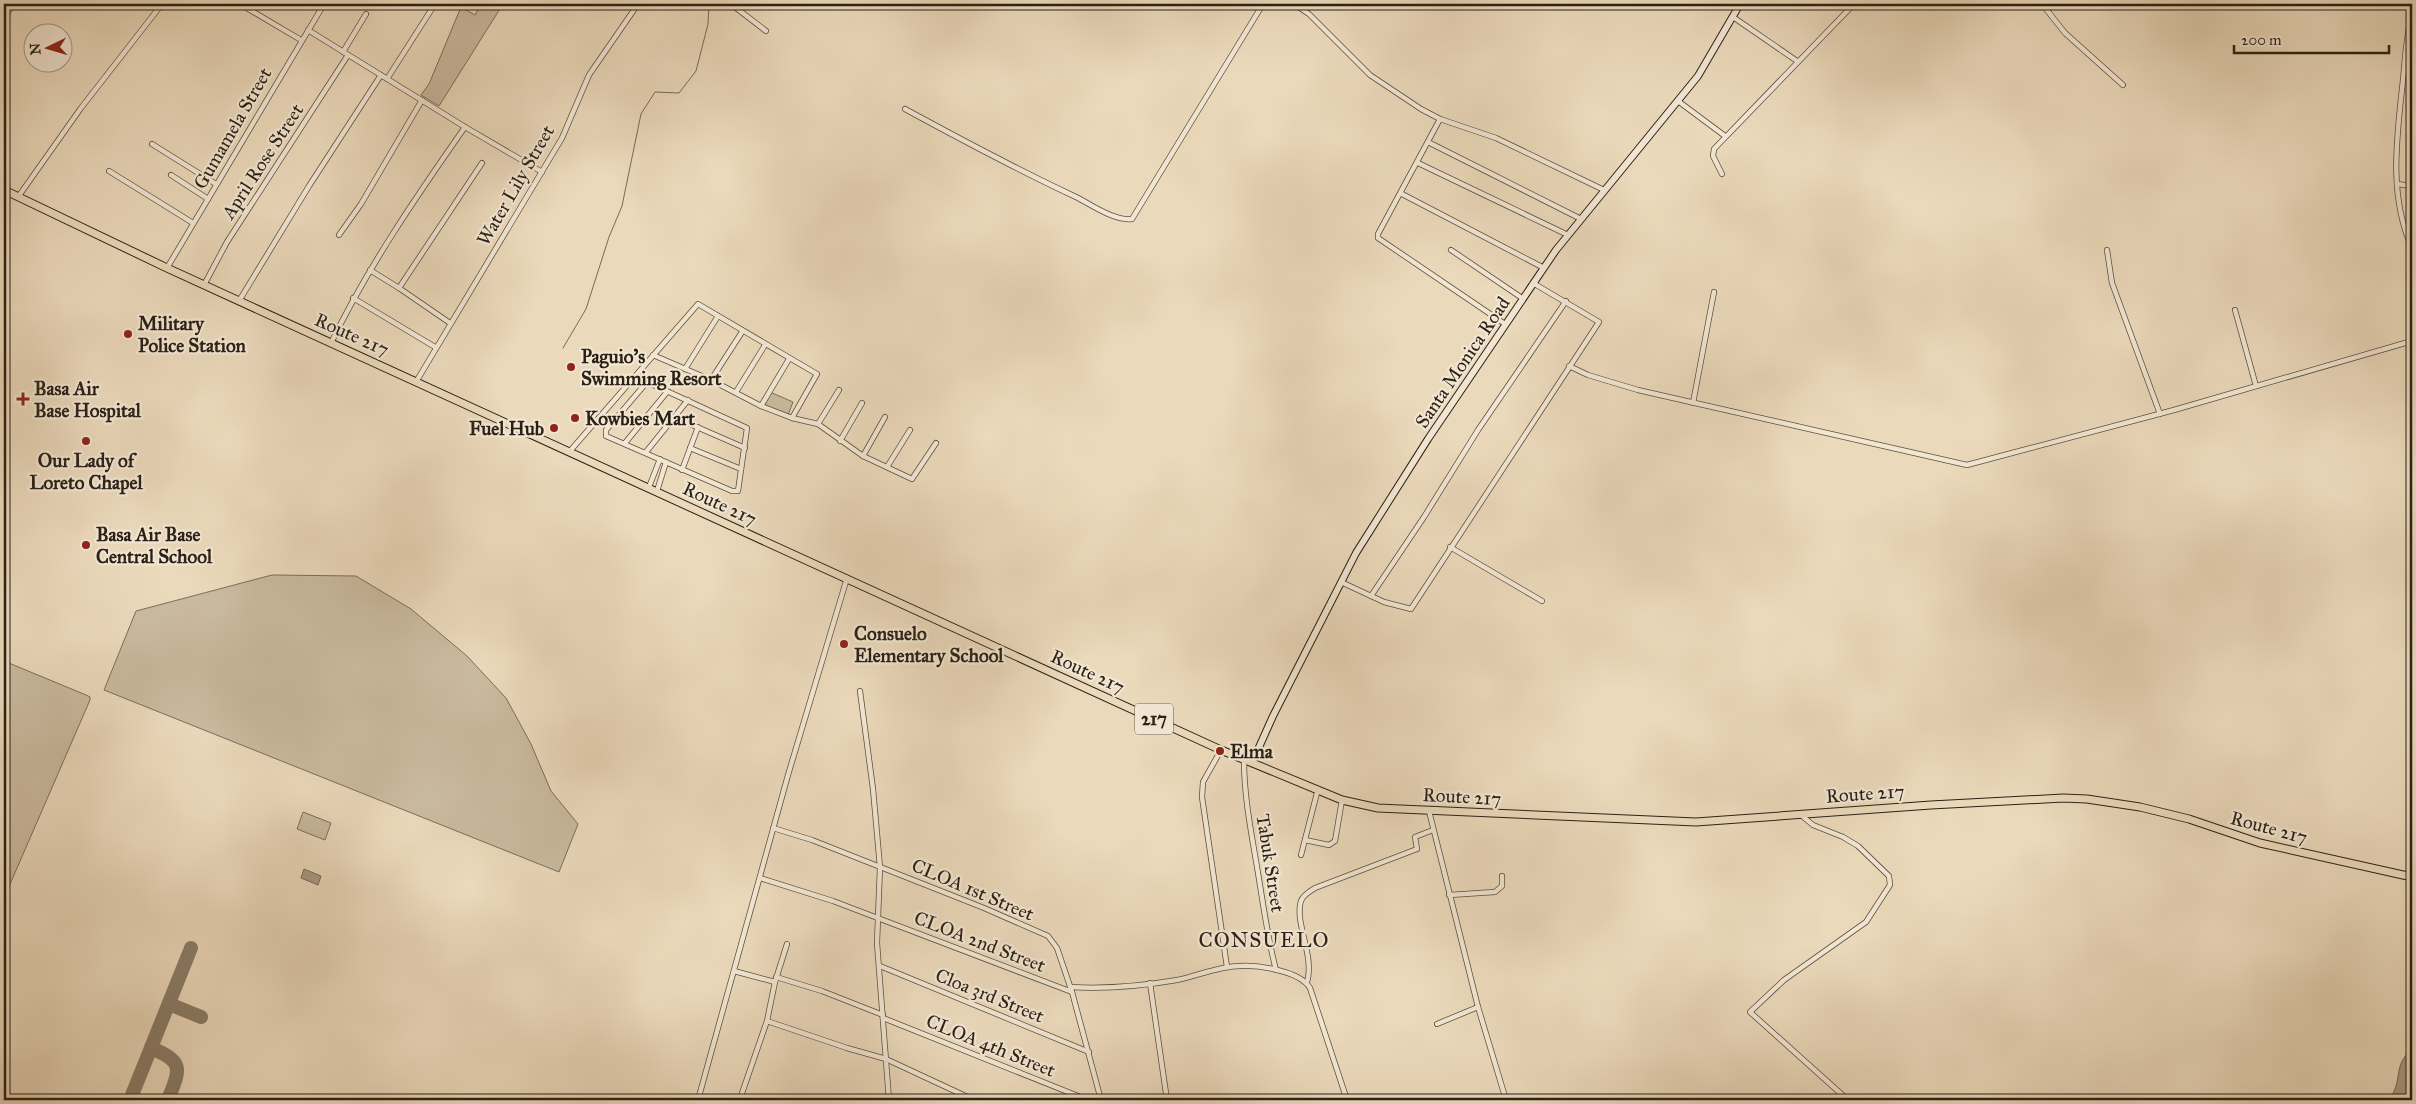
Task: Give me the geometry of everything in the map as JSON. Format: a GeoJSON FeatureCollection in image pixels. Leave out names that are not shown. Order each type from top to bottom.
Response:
{"type":"FeatureCollection","features":[{"type":"Feature","properties":{"kind":"main road","name":"Route 217"},"geometry":{"type":"LineString","coordinates":[[4,190],[167,268],[1221,750],[1342,800],[1378,808],[1696,822],[2063,798],[2156,811],[2189,819],[2260,843],[2412,877]]}},
{"type":"Feature","properties":{"kind":"street"},"geometry":{"type":"LineString","coordinates":[[4,19],[13,4]]}},
{"type":"Feature","properties":{"kind":"street"},"geometry":{"type":"LineString","coordinates":[[18,197],[81,108],[162,4]]}},
{"type":"Feature","properties":{"kind":"street"},"geometry":{"type":"LineString","coordinates":[[240,4],[301,40]]}},
{"type":"Feature","properties":{"kind":"street","name":"Gumamela Street"},"geometry":{"type":"LineString","coordinates":[[167,268],[324,4]]}},
{"type":"Feature","properties":{"kind":"street"},"geometry":{"type":"LineString","coordinates":[[387,79],[435,4]]}},
{"type":"Feature","properties":{"kind":"street","name":"Water Lily Street"},"geometry":{"type":"LineString","coordinates":[[416,382],[435,347],[562,138],[589,74],[638,4]]}},
{"type":"Feature","properties":{"kind":"street"},"geometry":{"type":"LineString","coordinates":[[731,4],[766,31]]}},
{"type":"Feature","properties":{"kind":"street"},"geometry":{"type":"LineString","coordinates":[[906,109],[993,157],[1066,193],[1118,218],[1132,219],[1263,4]]}},
{"type":"Feature","properties":{"kind":"street"},"geometry":{"type":"LineString","coordinates":[[1294,4],[1303,10],[1370,76],[1440,119],[1496,138],[1604,190]]}},
{"type":"Feature","properties":{"kind":"street"},"geometry":{"type":"LineString","coordinates":[[1303,10],[1305,4]]}},
{"type":"Feature","properties":{"kind":"street","name":"Santa Monica Road"},"geometry":{"type":"LineString","coordinates":[[1252,764],[1356,553],[1428,439],[1522,298],[1568,235],[1698,76],[1740,4]]}},
{"type":"Feature","properties":{"kind":"street"},"geometry":{"type":"LineString","coordinates":[[1722,174],[1713,153],[1725,136],[1854,4]]}},
{"type":"Feature","properties":{"kind":"street"},"geometry":{"type":"LineString","coordinates":[[2042,4],[2065,33],[2123,85]]}},
{"type":"Feature","properties":{"kind":"street"},"geometry":{"type":"LineString","coordinates":[[343,52],[366,14]]}},
{"type":"Feature","properties":{"kind":"street"},"geometry":{"type":"LineString","coordinates":[[2412,15],[2395,172],[2406,234],[2412,248]]}},
{"type":"Feature","properties":{"kind":"street"},"geometry":{"type":"LineString","coordinates":[[1733,17],[1797,61]]}},
{"type":"Feature","properties":{"kind":"street"},"geometry":{"type":"LineString","coordinates":[[308,30],[465,128],[542,172]]}},
{"type":"Feature","properties":{"kind":"street","name":"April Rose Street"},"geometry":{"type":"LineString","coordinates":[[204,285],[228,242],[348,55]]}},
{"type":"Feature","properties":{"kind":"street"},"geometry":{"type":"LineString","coordinates":[[239,301],[309,186],[381,75]]}},
{"type":"Feature","properties":{"kind":"street"},"geometry":{"type":"LineString","coordinates":[[340,235],[422,100]]}},
{"type":"Feature","properties":{"kind":"street"},"geometry":{"type":"LineString","coordinates":[[1678,101],[1725,136]]}},
{"type":"Feature","properties":{"kind":"street"},"geometry":{"type":"LineString","coordinates":[[1440,119],[1402,194],[1378,234],[1380,242],[1505,324]]}},
{"type":"Feature","properties":{"kind":"street"},"geometry":{"type":"LineString","coordinates":[[332,343],[353,298],[370,270],[465,128]]}},
{"type":"Feature","properties":{"kind":"street"},"geometry":{"type":"LineString","coordinates":[[1428,142],[1581,219]]}},
{"type":"Feature","properties":{"kind":"street"},"geometry":{"type":"LineString","coordinates":[[152,144],[216,184]]}},
{"type":"Feature","properties":{"kind":"street"},"geometry":{"type":"LineString","coordinates":[[1418,162],[1568,235]]}},
{"type":"Feature","properties":{"kind":"street"},"geometry":{"type":"LineString","coordinates":[[398,288],[482,163]]}},
{"type":"Feature","properties":{"kind":"street"},"geometry":{"type":"LineString","coordinates":[[109,171],[193,224]]}},
{"type":"Feature","properties":{"kind":"street"},"geometry":{"type":"LineString","coordinates":[[171,176],[208,199]]}},
{"type":"Feature","properties":{"kind":"street"},"geometry":{"type":"LineString","coordinates":[[2397,184],[2412,186]]}},
{"type":"Feature","properties":{"kind":"street"},"geometry":{"type":"LineString","coordinates":[[1402,194],[1544,268]]}},
{"type":"Feature","properties":{"kind":"street"},"geometry":{"type":"LineString","coordinates":[[1451,250],[1522,298]]}},
{"type":"Feature","properties":{"kind":"street"},"geometry":{"type":"LineString","coordinates":[[2107,250],[2112,283],[2160,414]]}},
{"type":"Feature","properties":{"kind":"street"},"geometry":{"type":"LineString","coordinates":[[370,270],[450,323]]}},
{"type":"Feature","properties":{"kind":"street"},"geometry":{"type":"LineString","coordinates":[[1341,582],[1371,596],[1410,609],[1599,322],[1533,283]]}},
{"type":"Feature","properties":{"kind":"street"},"geometry":{"type":"LineString","coordinates":[[1693,403],[1714,292]]}},
{"type":"Feature","properties":{"kind":"street"},"geometry":{"type":"LineString","coordinates":[[353,298],[435,347]]}},
{"type":"Feature","properties":{"kind":"street"},"geometry":{"type":"LineString","coordinates":[[1371,596],[1424,517],[1478,430],[1566,301]]}},
{"type":"Feature","properties":{"kind":"street"},"geometry":{"type":"LineString","coordinates":[[570,451],[698,304],[742,332],[816,374],[792,418]]}},
{"type":"Feature","properties":{"kind":"street"},"geometry":{"type":"LineString","coordinates":[[2235,310],[2256,386]]}},
{"type":"Feature","properties":{"kind":"street"},"geometry":{"type":"LineString","coordinates":[[685,369],[718,316]]}},
{"type":"Feature","properties":{"kind":"street"},"geometry":{"type":"LineString","coordinates":[[711,380],[742,332]]}},
{"type":"Feature","properties":{"kind":"street"},"geometry":{"type":"LineString","coordinates":[[1569,366],[1588,375],[1638,390],[1967,465],[2160,414],[2412,341]]}},
{"type":"Feature","properties":{"kind":"street"},"geometry":{"type":"LineString","coordinates":[[736,392],[765,345]]}},
{"type":"Feature","properties":{"kind":"street"},"geometry":{"type":"LineString","coordinates":[[653,355],[711,380],[760,406],[792,418],[818,424],[863,456],[912,479],[936,443]]}},
{"type":"Feature","properties":{"kind":"street"},"geometry":{"type":"LineString","coordinates":[[760,406],[789,359]]}},
{"type":"Feature","properties":{"kind":"street"},"geometry":{"type":"LineString","coordinates":[[650,383],[667,392],[745,426],[748,432],[736,492],[606,436],[606,430],[644,384],[650,383]]}},
{"type":"Feature","properties":{"kind":"street"},"geometry":{"type":"LineString","coordinates":[[818,424],[839,390]]}},
{"type":"Feature","properties":{"kind":"street"},"geometry":{"type":"LineString","coordinates":[[625,443],[667,392]]}},
{"type":"Feature","properties":{"kind":"street"},"geometry":{"type":"LineString","coordinates":[[646,452],[688,400]]}},
{"type":"Feature","properties":{"kind":"street"},"geometry":{"type":"LineString","coordinates":[[840,441],[862,403]]}},
{"type":"Feature","properties":{"kind":"street"},"geometry":{"type":"LineString","coordinates":[[674,417],[745,448]]}},
{"type":"Feature","properties":{"kind":"street"},"geometry":{"type":"LineString","coordinates":[[863,456],[885,417]]}},
{"type":"Feature","properties":{"kind":"street"},"geometry":{"type":"LineString","coordinates":[[682,470],[698,427]]}},
{"type":"Feature","properties":{"kind":"street"},"geometry":{"type":"LineString","coordinates":[[887,467],[910,430]]}},
{"type":"Feature","properties":{"kind":"street"},"geometry":{"type":"LineString","coordinates":[[690,448],[741,469]]}},
{"type":"Feature","properties":{"kind":"street"},"geometry":{"type":"LineString","coordinates":[[649,487],[660,459]]}},
{"type":"Feature","properties":{"kind":"street"},"geometry":{"type":"LineString","coordinates":[[657,491],[666,462]]}},
{"type":"Feature","properties":{"kind":"street"},"geometry":{"type":"LineString","coordinates":[[1450,547],[1542,601]]}},
{"type":"Feature","properties":{"kind":"street"},"geometry":{"type":"LineString","coordinates":[[698,1100],[773,828],[847,578]]}},
{"type":"Feature","properties":{"kind":"street"},"geometry":{"type":"LineString","coordinates":[[860,691],[873,788],[880,866],[877,943],[889,1100]]}},
{"type":"Feature","properties":{"kind":"street"},"geometry":{"type":"LineString","coordinates":[[1221,750],[1203,782],[1202,797],[1227,967]]}},
{"type":"Feature","properties":{"kind":"street","name":"Tabuk Street"},"geometry":{"type":"LineString","coordinates":[[1244,760],[1244,782],[1248,809],[1267,932],[1276,970]]}},
{"type":"Feature","properties":{"kind":"street"},"geometry":{"type":"LineString","coordinates":[[1301,855],[1318,789]]}},
{"type":"Feature","properties":{"kind":"street"},"geometry":{"type":"LineString","coordinates":[[1305,840],[1329,845],[1335,842],[1342,800]]}},
{"type":"Feature","properties":{"kind":"street"},"geometry":{"type":"LineString","coordinates":[[1429,811],[1478,1007],[1506,1100]]}},
{"type":"Feature","properties":{"kind":"street"},"geometry":{"type":"LineString","coordinates":[[1800,814],[1813,824],[1858,846],[1886,873],[1890,885],[1866,922],[1784,980],[1750,1012],[1848,1100]]}},
{"type":"Feature","properties":{"kind":"street","name":"CLOA 1st Street"},"geometry":{"type":"LineString","coordinates":[[773,828],[880,866],[1048,936],[1053,941],[1071,990]]}},
{"type":"Feature","properties":{"kind":"street"},"geometry":{"type":"LineString","coordinates":[[1347,1100],[1307,982],[1310,970],[1301,914],[1301,901],[1315,888],[1417,849],[1415,837],[1433,830]]}},
{"type":"Feature","properties":{"kind":"street"},"geometry":{"type":"LineString","coordinates":[[1449,895],[1495,892],[1502,886],[1502,876]]}},
{"type":"Feature","properties":{"kind":"street","name":"CLOA 2nd Street"},"geometry":{"type":"LineString","coordinates":[[760,878],[1071,990]]}},
{"type":"Feature","properties":{"kind":"street"},"geometry":{"type":"LineString","coordinates":[[753,1100],[741,1096],[767,1022],[775,979],[787,944]]}},
{"type":"Feature","properties":{"kind":"street","name":"Cloa 3rd Street"},"geometry":{"type":"LineString","coordinates":[[880,966],[1089,1052]]}},
{"type":"Feature","properties":{"kind":"street"},"geometry":{"type":"LineString","coordinates":[[1102,1100],[1071,990],[1177,980],[1227,967],[1248,966],[1276,970],[1307,982]]}},
{"type":"Feature","properties":{"kind":"street","name":"CLOA 4th Street"},"geometry":{"type":"LineString","coordinates":[[734,971],[822,991],[1088,1100]]}},
{"type":"Feature","properties":{"kind":"street"},"geometry":{"type":"LineString","coordinates":[[1150,983],[1168,1100]]}},
{"type":"Feature","properties":{"kind":"street"},"geometry":{"type":"LineString","coordinates":[[1437,1024],[1478,1007]]}},
{"type":"Feature","properties":{"kind":"street"},"geometry":{"type":"LineString","coordinates":[[767,1022],[886,1059],[974,1100]]}},
{"type":"Feature","properties":{"kind":"shaded area"},"geometry":{"type":"Polygon","coordinates":[[[481,4],[503,4],[439,106],[421,95],[429,84],[461,7],[475,15],[481,4]]]}},
{"type":"Feature","properties":{"kind":"shaded area"},"geometry":{"type":"Polygon","coordinates":[[[770,392],[793,402],[788,415],[765,405],[770,392]]]}},
{"type":"Feature","properties":{"kind":"shaded area"},"geometry":{"type":"Polygon","coordinates":[[[272,575],[356,576],[411,609],[467,656],[506,698],[531,744],[551,791],[578,824],[559,872],[104,690],[136,611],[272,575]]]}},
{"type":"Feature","properties":{"kind":"shaded area"},"geometry":{"type":"Polygon","coordinates":[[[4,661],[86,695],[90,697],[90,700],[4,898],[4,661]]]}},
{"type":"Feature","properties":{"kind":"shaded area"},"geometry":{"type":"Polygon","coordinates":[[[303,812],[331,823],[325,840],[297,829],[303,812]]]}},
{"type":"Feature","properties":{"kind":"shaded area"},"geometry":{"type":"Polygon","coordinates":[[[304,869],[321,876],[318,885],[301,878],[304,869]]]}},
{"type":"Feature","properties":{"kind":"shaded area"},"geometry":{"type":"Polygon","coordinates":[[[2412,1049],[2412,1100],[2389,1100],[2396,1086],[2402,1061],[2412,1049]]]}},
{"type":"Feature","properties":{"kind":"waterway"},"geometry":{"type":"LineString","coordinates":[[563,348],[586,309],[609,237],[622,206],[641,114],[655,92],[679,93],[696,71],[708,24],[709,4]]}},
{"type":"Feature","properties":{"kind":"taxiway"},"geometry":{"type":"LineString","coordinates":[[130,1100],[191,948]]}},
{"type":"Feature","properties":{"kind":"taxiway"},"geometry":{"type":"LineString","coordinates":[[169,1004],[201,1017]]}},
{"type":"Feature","properties":{"kind":"taxiway"},"geometry":{"type":"LineString","coordinates":[[151,1048],[170,1058],[177,1068],[177,1074],[168,1100]]}},
{"type":"Feature","properties":{"kind":"place","name":"Military Police Station"},"geometry":{"type":"Point","coordinates":[128,334]}},
{"type":"Feature","properties":{"kind":"place","name":"Paguio's Swimming Resort"},"geometry":{"type":"Point","coordinates":[571,367]}},
{"type":"Feature","properties":{"kind":"place","name":"Basa Air Base Hospital"},"geometry":{"type":"Point","coordinates":[23,399]}},
{"type":"Feature","properties":{"kind":"place","name":"Kowbies Mart"},"geometry":{"type":"Point","coordinates":[575,418]}},
{"type":"Feature","properties":{"kind":"place","name":"Fuel Hub"},"geometry":{"type":"Point","coordinates":[554,428]}},
{"type":"Feature","properties":{"kind":"place","name":"Our Lady of Loreto Chapel"},"geometry":{"type":"Point","coordinates":[86,441]}},
{"type":"Feature","properties":{"kind":"place","name":"Basa Air Base Central School"},"geometry":{"type":"Point","coordinates":[86,545]}},
{"type":"Feature","properties":{"kind":"place","name":"Consuelo Elementary School"},"geometry":{"type":"Point","coordinates":[844,644]}},
{"type":"Feature","properties":{"kind":"place","name":"Elma"},"geometry":{"type":"Point","coordinates":[1220,751]}},
{"type":"Feature","properties":{"kind":"district","name":"CONSUELO"},"geometry":{"type":"Point","coordinates":[1264,940]}}]}
